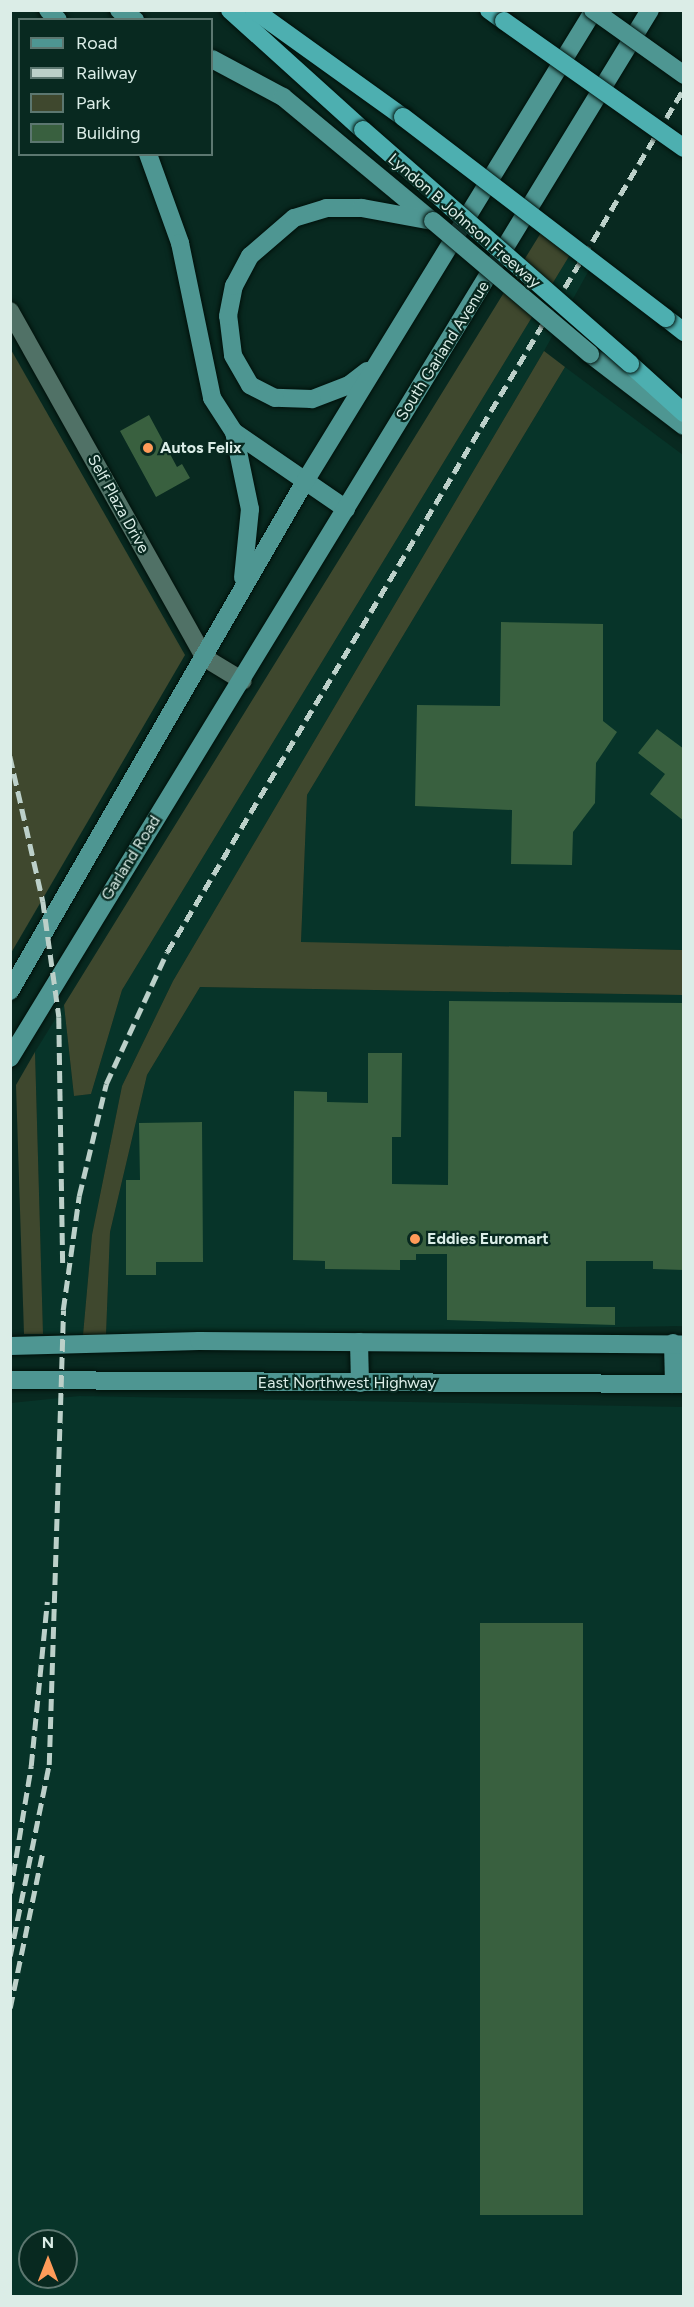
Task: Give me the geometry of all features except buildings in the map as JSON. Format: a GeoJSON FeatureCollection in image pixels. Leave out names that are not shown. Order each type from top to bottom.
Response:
{"type":"FeatureCollection","features":[{"type":"Feature","properties":{"kind":"highway"},"geometry":{"type":"LineString","coordinates":[[230,10],[684,412]]}},
{"type":"Feature","properties":{"kind":"highway"},"geometry":{"type":"LineString","coordinates":[[254,10],[403,117],[684,332]]}},
{"type":"Feature","properties":{"kind":"highway"},"geometry":{"type":"LineString","coordinates":[[489,10],[684,148]]}},
{"type":"Feature","properties":{"kind":"main road"},"geometry":{"type":"LineString","coordinates":[[119,10],[132,18]]}},
{"type":"Feature","properties":{"kind":"main road"},"geometry":{"type":"LineString","coordinates":[[10,991],[205,658],[304,483],[594,10],[684,75]]}},
{"type":"Feature","properties":{"kind":"main road","name":"South Garland Avenue"},"geometry":{"type":"LineString","coordinates":[[256,661],[650,10]]}},
{"type":"Feature","properties":{"kind":"main road","name":"Lyndon B Johnson Freeway"},"geometry":{"type":"LineString","coordinates":[[213,60],[283,97],[590,354],[684,426]]}},
{"type":"Feature","properties":{"kind":"main road"},"geometry":{"type":"LineString","coordinates":[[149,156],[180,243],[212,398],[234,432],[304,483],[346,509]]}},
{"type":"Feature","properties":{"kind":"main road"},"geometry":{"type":"LineString","coordinates":[[376,363],[349,385],[312,399],[275,398],[250,385],[233,356],[228,316],[234,286],[250,256],[294,218],[326,208],[362,208],[433,221]]}},
{"type":"Feature","properties":{"kind":"main road"},"geometry":{"type":"LineString","coordinates":[[234,432],[250,509],[249,554],[237,602]]}},
{"type":"Feature","properties":{"kind":"main road","name":"Garland Road"},"geometry":{"type":"LineString","coordinates":[[10,1058],[256,661]]}},
{"type":"Feature","properties":{"kind":"main road"},"geometry":{"type":"LineString","coordinates":[[359,1342],[360,1383]]}},
{"type":"Feature","properties":{"kind":"main road"},"geometry":{"type":"LineString","coordinates":[[10,1346],[359,1342],[678,1343],[679,1384]]}},
{"type":"Feature","properties":{"kind":"main road","name":"East Northwest Highway"},"geometry":{"type":"LineString","coordinates":[[10,1380],[679,1384]]}},
{"type":"Feature","properties":{"kind":"street","name":"Self Plaza Drive"},"geometry":{"type":"LineString","coordinates":[[10,311],[205,658],[243,681]]}},
{"type":"Feature","properties":{"kind":"shaded area"},"geometry":{"type":"Polygon","coordinates":[[[579,240],[598,254],[544,351],[173,981],[122,1086],[92,1235],[83,1335],[43,1334],[35,1052],[64,1005],[74,1096],[91,1094],[122,990],[579,240]]]}},
{"type":"Feature","properties":{"kind":"shaded area"},"geometry":{"type":"Polygon","coordinates":[[[565,367],[683,455],[683,950],[301,943],[307,795],[565,367]]]}},
{"type":"Feature","properties":{"kind":"shaded area"},"geometry":{"type":"Polygon","coordinates":[[[200,987],[683,995],[683,1326],[106,1335],[110,1232],[147,1075],[200,987]]]}},
{"type":"Feature","properties":{"kind":"shaded area"},"geometry":{"type":"Polygon","coordinates":[[[79,1396],[683,1407],[683,2296],[11,2296],[11,1403],[79,1396]]]}},
{"type":"Feature","properties":{"kind":"green space"},"geometry":{"type":"Polygon","coordinates":[[[550,218],[579,240],[122,990],[91,1094],[74,1096],[64,1005],[550,218]]]}},
{"type":"Feature","properties":{"kind":"green space"},"geometry":{"type":"Polygon","coordinates":[[[10,348],[185,655],[11,953],[10,953],[10,348]]]}},
{"type":"Feature","properties":{"kind":"green space"},"geometry":{"type":"Polygon","coordinates":[[[544,351],[565,367],[307,795],[301,942],[683,950],[683,995],[200,987],[147,1075],[110,1232],[106,1335],[83,1335],[92,1235],[122,1086],[173,981],[544,351]]]}},
{"type":"Feature","properties":{"kind":"green space"},"geometry":{"type":"Polygon","coordinates":[[[35,1052],[43,1334],[24,1334],[16,1085],[35,1052]]]}},
{"type":"Feature","properties":{"kind":"railway"},"geometry":{"type":"LineString","coordinates":[[10,1956],[49,1765],[63,1310],[79,1196],[106,1084],[167,952],[684,88]]}},
{"type":"Feature","properties":{"kind":"railway"},"geometry":{"type":"LineString","coordinates":[[10,756],[43,901],[59,1017],[63,1268]]}},
{"type":"Feature","properties":{"kind":"railway"},"geometry":{"type":"LineString","coordinates":[[10,1893],[31,1766],[47,1602]]}},
{"type":"Feature","properties":{"kind":"railway"},"geometry":{"type":"LineString","coordinates":[[10,2008],[43,1850]]}},
{"type":"Feature","properties":{"kind":"place","name":"Autos Felix"},"geometry":{"type":"Point","coordinates":[148,448]}},
{"type":"Feature","properties":{"kind":"place","name":"Eddies Euromart"},"geometry":{"type":"Point","coordinates":[415,1239]}}]}
